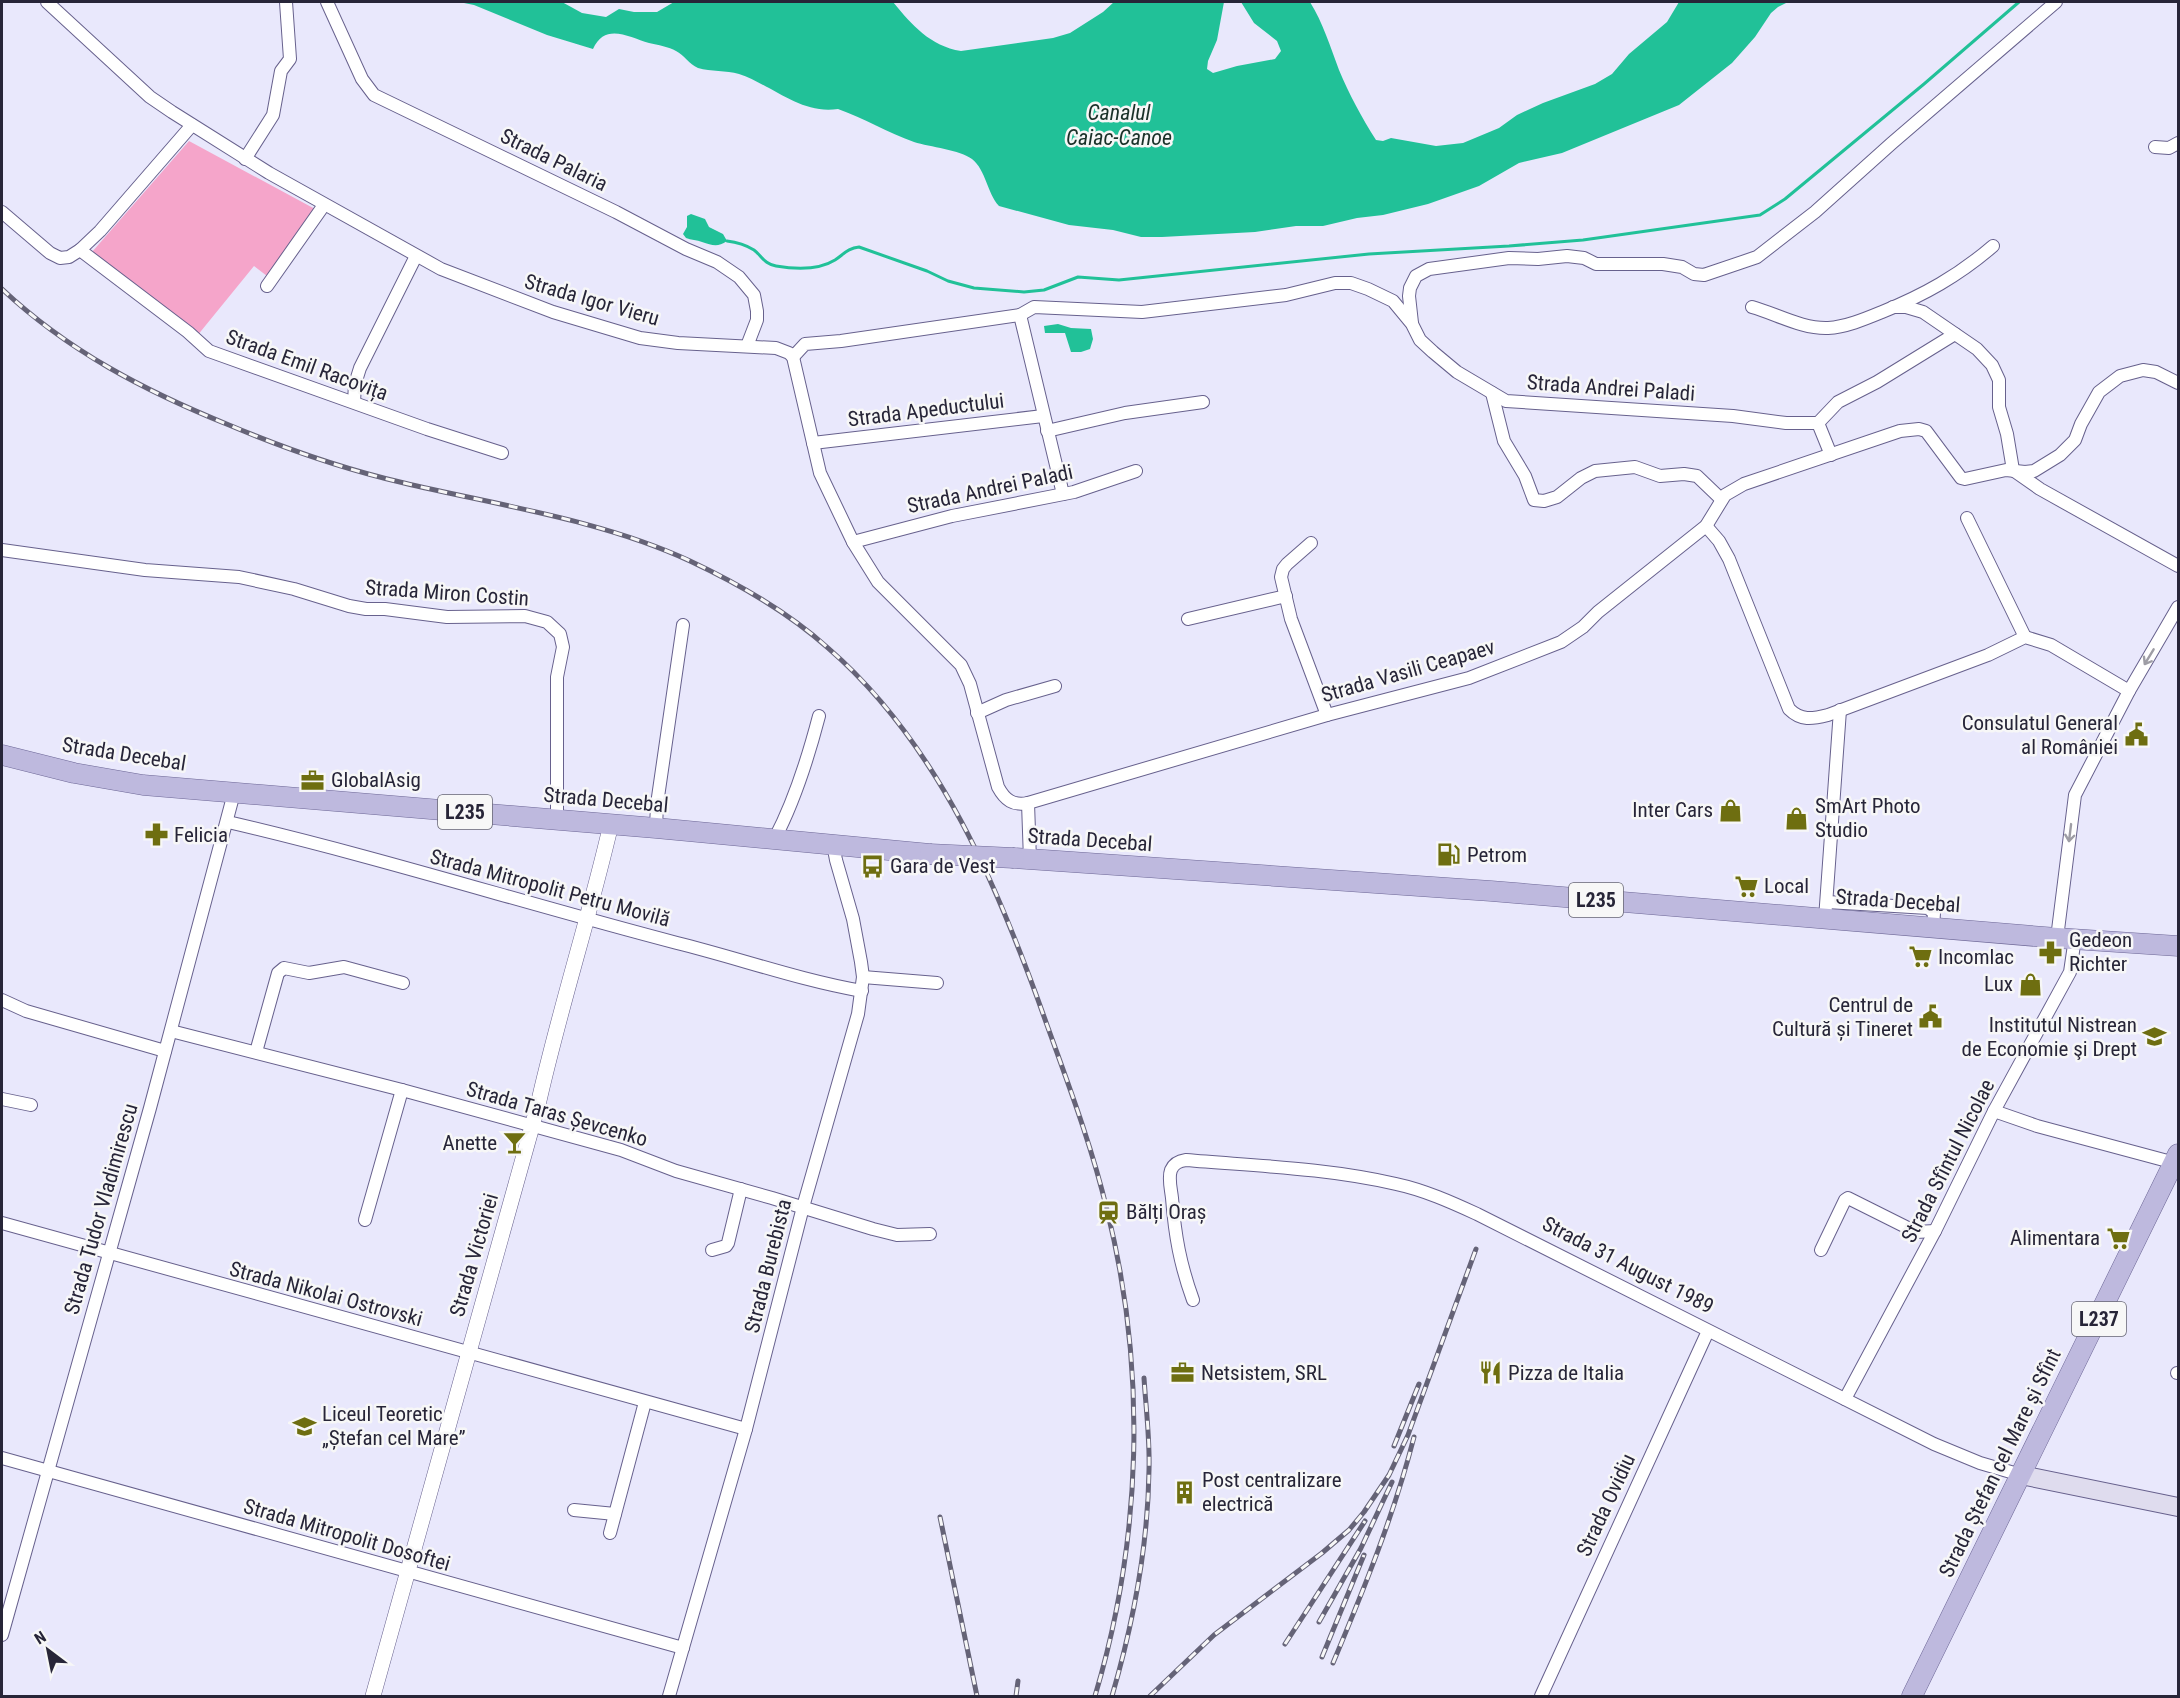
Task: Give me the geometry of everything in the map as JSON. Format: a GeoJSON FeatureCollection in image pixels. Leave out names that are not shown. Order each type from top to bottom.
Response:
{"type":"FeatureCollection","features":[{"type":"Feature","properties":{"kind":"main road","name":"Strada Decebal"},"geometry":{"type":"LineString","coordinates":[[2,755],[100,778],[143,785],[775,838],[930,854],[1491,891],[1826,910],[1933,927],[2178,945]]}},
{"type":"Feature","properties":{"kind":"main road","name":"Strada Ștefan cel Mare și Sfînt"},"geometry":{"type":"LineString","coordinates":[[1912,1696],[2177,1160]]}},
{"type":"Feature","properties":{"kind":"main road","name":"Strada 31 August 1989"},"geometry":{"type":"LineString","coordinates":[[2021,1475],[2178,1507]]}},
{"type":"Feature","properties":{"kind":"street","name":"Strada Igor Vieru"},"geometry":{"type":"LineString","coordinates":[[47,2],[150,97],[245,159],[441,269],[597,327],[640,338],[678,343],[782,349],[793,357]]}},
{"type":"Feature","properties":{"kind":"street"},"geometry":{"type":"LineString","coordinates":[[245,159],[273,115],[281,71],[290,59],[286,2]]}},
{"type":"Feature","properties":{"kind":"street","name":"Strada Palaria"},"geometry":{"type":"LineString","coordinates":[[327,2],[362,79],[374,95],[616,212],[686,249],[717,262],[739,277],[753,292],[757,311],[757,320],[747,346]]}},
{"type":"Feature","properties":{"kind":"street"},"geometry":{"type":"LineString","coordinates":[[1412,324],[1410,288],[1416,276],[1429,269],[1509,258],[1538,259],[1567,256],[1584,258],[1596,264],[1663,264],[1682,267],[1694,274],[1704,275],[1756,257],[1815,212],[2056,2]]}},
{"type":"Feature","properties":{"kind":"street"},"geometry":{"type":"LineString","coordinates":[[2,212],[50,253],[60,258],[69,257],[80,250],[192,125]]}},
{"type":"Feature","properties":{"kind":"street"},"geometry":{"type":"LineString","coordinates":[[2155,147],[2169,148],[2178,143]]}},
{"type":"Feature","properties":{"kind":"street"},"geometry":{"type":"LineString","coordinates":[[267,286],[324,205]]}},
{"type":"Feature","properties":{"kind":"street"},"geometry":{"type":"LineString","coordinates":[[1752,307],[1792,321],[1828,328],[1848,324],[1918,298],[1946,282],[1993,246]]}},
{"type":"Feature","properties":{"kind":"street","name":"Strada Emil Racovița"},"geometry":{"type":"LineString","coordinates":[[80,250],[188,332],[209,351],[427,429],[502,453]]}},
{"type":"Feature","properties":{"kind":"street"},"geometry":{"type":"LineString","coordinates":[[354,402],[355,384],[360,368],[416,256]]}},
{"type":"Feature","properties":{"kind":"street"},"geometry":{"type":"LineString","coordinates":[[1022,859],[1028,803],[1010,802],[1001,793],[995,780],[970,684],[959,660],[878,582],[853,542],[820,473],[793,357],[806,344],[1020,315],[1034,307],[1142,312],[1286,295],[1335,283],[1351,283],[1393,301],[1412,324]]}},
{"type":"Feature","properties":{"kind":"street"},"geometry":{"type":"LineString","coordinates":[[1893,307],[1906,307],[1923,312],[1977,350],[1996,371],[2000,388],[1999,406],[2007,434],[2013,470],[2057,499],[2178,566]]}},
{"type":"Feature","properties":{"kind":"street"},"geometry":{"type":"LineString","coordinates":[[1020,315],[1063,494]]}},
{"type":"Feature","properties":{"kind":"street","name":"Strada Andrei Paladi"},"geometry":{"type":"LineString","coordinates":[[1412,324],[1420,340],[1452,368],[1506,401],[1733,416],[1786,423],[1818,423]]}},
{"type":"Feature","properties":{"kind":"street"},"geometry":{"type":"LineString","coordinates":[[1832,454],[1818,423],[1838,402],[1900,368],[1954,334]]}},
{"type":"Feature","properties":{"kind":"street"},"geometry":{"type":"LineString","coordinates":[[2013,470],[2034,471],[2067,450],[2075,440],[2094,400],[2108,384],[2120,376],[2143,370],[2156,372],[2178,383]]}},
{"type":"Feature","properties":{"kind":"street"},"geometry":{"type":"LineString","coordinates":[[1491,392],[1497,407],[1504,441],[1525,476],[1534,500],[1544,501],[1557,497],[1581,478],[1595,471],[1635,467],[1660,476],[1683,474],[1697,476],[1721,499]]}},
{"type":"Feature","properties":{"kind":"street"},"geometry":{"type":"LineString","coordinates":[[1047,430],[1125,413],[1203,402]]}},
{"type":"Feature","properties":{"kind":"street","name":"Strada Apeductului"},"geometry":{"type":"LineString","coordinates":[[813,443],[1043,416]]}},
{"type":"Feature","properties":{"kind":"street","name":"Strada Vasili Ceapaev"},"geometry":{"type":"LineString","coordinates":[[1028,803],[1327,715],[1470,678],[1560,642],[1583,627],[1598,612],[1706,526],[1725,495],[1744,484],[1900,431],[1919,429],[1926,431],[1960,478],[2013,470]]}},
{"type":"Feature","properties":{"kind":"street","name":"Strada Andrei Paladi"},"geometry":{"type":"LineString","coordinates":[[853,542],[942,518],[1063,494],[1136,471]]}},
{"type":"Feature","properties":{"kind":"street"},"geometry":{"type":"LineString","coordinates":[[1967,518],[2025,637]]}},
{"type":"Feature","properties":{"kind":"street"},"geometry":{"type":"LineString","coordinates":[[1706,526],[1719,541],[1729,559],[1789,709],[1800,717],[1810,719],[1840,710],[1988,655],[2025,637],[2051,645],[2129,691]]}},
{"type":"Feature","properties":{"kind":"street"},"geometry":{"type":"LineString","coordinates":[[1311,543],[1283,569],[1281,577],[1292,619],[1327,715]]}},
{"type":"Feature","properties":{"kind":"street","name":"Strada Miron Costin"},"geometry":{"type":"LineString","coordinates":[[2,550],[145,570],[239,577],[294,589],[348,606],[366,609],[385,609],[447,617],[525,616],[547,622],[560,634],[563,647],[557,677],[557,820]]}},
{"type":"Feature","properties":{"kind":"street"},"geometry":{"type":"LineString","coordinates":[[1188,619],[1286,596]]}},
{"type":"Feature","properties":{"kind":"street","name":"Strada Sfîntul Nicolae"},"geometry":{"type":"LineString","coordinates":[[1845,1399],[2070,972],[2066,938],[2075,795],[2129,691],[2178,607]]}},
{"type":"Feature","properties":{"kind":"street"},"geometry":{"type":"LineString","coordinates":[[656,828],[676,659],[683,625]]}},
{"type":"Feature","properties":{"kind":"street"},"geometry":{"type":"LineString","coordinates":[[977,713],[1013,698],[1054,686]]}},
{"type":"Feature","properties":{"kind":"street"},"geometry":{"type":"LineString","coordinates":[[1826,910],[1840,710]]}},
{"type":"Feature","properties":{"kind":"street"},"geometry":{"type":"LineString","coordinates":[[775,838],[786,818],[800,780],[819,716]]}},
{"type":"Feature","properties":{"kind":"street","name":"Strada Tudor Vladimirescu"},"geometry":{"type":"LineString","coordinates":[[2,1635],[171,1031],[234,793]]}},
{"type":"Feature","properties":{"kind":"street","name":"Strada Mitropolit Petru Movilă"},"geometry":{"type":"LineString","coordinates":[[228,822],[328,847],[820,982],[862,991]]}},
{"type":"Feature","properties":{"kind":"street","name":"Strada Victoriei"},"geometry":{"type":"LineString","coordinates":[[373,1696],[532,1125],[611,824]]}},
{"type":"Feature","properties":{"kind":"street","name":"Strada Burebista"},"geometry":{"type":"LineString","coordinates":[[669,1696],[746,1429],[803,1207],[849,1050],[862,991],[863,977],[858,939],[836,860],[834,844]]}},
{"type":"Feature","properties":{"kind":"street"},"geometry":{"type":"LineString","coordinates":[[256,1052],[278,973],[284,968],[309,973],[344,967],[404,983]]}},
{"type":"Feature","properties":{"kind":"street"},"geometry":{"type":"LineString","coordinates":[[863,977],[937,983]]}},
{"type":"Feature","properties":{"kind":"street"},"geometry":{"type":"LineString","coordinates":[[2,1000],[26,1011],[165,1051]]}},
{"type":"Feature","properties":{"kind":"street","name":"Strada Taras Șevcenko"},"geometry":{"type":"LineString","coordinates":[[171,1031],[402,1090],[621,1150],[675,1171],[887,1233],[930,1234]]}},
{"type":"Feature","properties":{"kind":"street"},"geometry":{"type":"LineString","coordinates":[[365,1220],[402,1090]]}},
{"type":"Feature","properties":{"kind":"street"},"geometry":{"type":"LineString","coordinates":[[2,1099],[31,1105]]}},
{"type":"Feature","properties":{"kind":"street"},"geometry":{"type":"LineString","coordinates":[[1995,1111],[2028,1123],[2177,1160]]}},
{"type":"Feature","properties":{"kind":"street","name":"Strada 31 August 1989"},"geometry":{"type":"LineString","coordinates":[[1193,1300],[1178,1253],[1170,1178],[1173,1167],[1183,1160],[1352,1176],[1396,1184],[1423,1192],[1477,1214],[1960,1455],[1998,1470],[2021,1475]]}},
{"type":"Feature","properties":{"kind":"street"},"geometry":{"type":"LineString","coordinates":[[712,1250],[726,1246],[728,1243],[741,1189]]}},
{"type":"Feature","properties":{"kind":"street"},"geometry":{"type":"LineString","coordinates":[[1821,1250],[1842,1204],[1848,1198],[1916,1232],[1935,1231]]}},
{"type":"Feature","properties":{"kind":"street","name":"Strada Nikolai Ostrovski"},"geometry":{"type":"LineString","coordinates":[[2,1223],[746,1429]]}},
{"type":"Feature","properties":{"kind":"street","name":"Strada Ovidiu"},"geometry":{"type":"LineString","coordinates":[[1541,1696],[1708,1331]]}},
{"type":"Feature","properties":{"kind":"street"},"geometry":{"type":"LineString","coordinates":[[610,1533],[645,1402]]}},
{"type":"Feature","properties":{"kind":"street","name":"Strada Mitropolit Dosoftei"},"geometry":{"type":"LineString","coordinates":[[2,1458],[683,1648]]}},
{"type":"Feature","properties":{"kind":"street"},"geometry":{"type":"LineString","coordinates":[[574,1510],[615,1514]]}},
{"type":"Feature","properties":{"kind":"shaded area"},"geometry":{"type":"Polygon","coordinates":[[[189,141],[315,209],[267,276],[254,266],[197,336],[92,252],[189,141]]]}},
{"type":"Feature","properties":{"kind":"water","name":"Canalul Caiac-Canoe"},"geometry":{"type":"Polygon","coordinates":[[[459,2],[562,2],[582,13],[606,17],[619,9],[634,12],[657,12],[674,2],[893,2],[915,26],[931,39],[961,51],[1053,38],[1070,33],[1103,12],[1114,2],[1224,2],[1217,40],[1208,61],[1207,69],[1213,73],[1275,59],[1281,51],[1277,41],[1254,23],[1241,2],[1310,2],[1323,26],[1347,88],[1376,140],[1383,141],[1391,138],[1436,146],[1463,143],[1499,128],[1517,115],[1595,84],[1612,74],[1629,54],[1667,22],[1679,2],[1788,2],[1771,13],[1755,37],[1732,63],[1679,105],[1562,153],[1519,163],[1479,186],[1428,204],[1323,226],[1296,226],[1255,232],[1141,237],[1113,230],[1069,225],[999,206],[977,164],[967,156],[914,142],[838,109],[812,108],[739,74],[698,68],[670,48],[626,35],[611,34],[598,41],[593,49],[547,35],[474,5],[459,2]]]}},
{"type":"Feature","properties":{"kind":"water"},"geometry":{"type":"Polygon","coordinates":[[[691,214],[705,219],[709,227],[723,234],[727,241],[714,245],[686,238],[683,234],[687,227],[687,216],[691,214]]]}},
{"type":"Feature","properties":{"kind":"water"},"geometry":{"type":"Polygon","coordinates":[[[1058,324],[1071,328],[1091,329],[1093,339],[1090,349],[1071,352],[1065,333],[1045,333],[1044,326],[1058,324]]]}},
{"type":"Feature","properties":{"kind":"waterway"},"geometry":{"type":"LineString","coordinates":[[727,241],[751,248],[772,265],[791,268],[822,266],[849,250],[859,247],[927,271],[948,281],[974,288],[1024,292],[1044,290],[1078,277],[1119,280],[1369,254],[1583,240],[1760,215],[1785,199],[2019,2]]}},
{"type":"Feature","properties":{"kind":"railway"},"geometry":{"type":"LineString","coordinates":[[2,289],[54,332],[109,367],[167,398],[250,434],[315,458],[359,471],[585,524],[656,547],[690,561],[745,589],[813,635],[868,686],[903,729],[934,774],[962,822],[1008,922],[1087,1140],[1101,1186],[1120,1270],[1129,1331],[1134,1454],[1130,1515],[1122,1576],[1111,1637],[1095,1696]]}},
{"type":"Feature","properties":{"kind":"railway"},"geometry":{"type":"LineString","coordinates":[[1150,1696],[1214,1635],[1322,1553],[1349,1530],[1364,1512],[1389,1475],[1408,1435],[1476,1249]]}},
{"type":"Feature","properties":{"kind":"railway"},"geometry":{"type":"LineString","coordinates":[[1112,1696],[1133,1613],[1146,1527],[1149,1459],[1144,1378]]}},
{"type":"Feature","properties":{"kind":"railway"},"geometry":{"type":"LineString","coordinates":[[1394,1446],[1419,1384]]}},
{"type":"Feature","properties":{"kind":"railway"},"geometry":{"type":"LineString","coordinates":[[1333,1663],[1388,1523],[1414,1437]]}},
{"type":"Feature","properties":{"kind":"railway"},"geometry":{"type":"LineString","coordinates":[[1319,1622],[1361,1548],[1392,1482]]}},
{"type":"Feature","properties":{"kind":"railway"},"geometry":{"type":"LineString","coordinates":[[940,1517],[977,1696]]}},
{"type":"Feature","properties":{"kind":"railway"},"geometry":{"type":"LineString","coordinates":[[1285,1644],[1365,1521]]}},
{"type":"Feature","properties":{"kind":"railway"},"geometry":{"type":"LineString","coordinates":[[1322,1657],[1364,1555]]}},
{"type":"Feature","properties":{"kind":"railway"},"geometry":{"type":"LineString","coordinates":[[1016,1696],[1018,1681]]}},
{"type":"Feature","properties":{"kind":"place","name":"Consulatul General al României"},"geometry":{"type":"Point","coordinates":[2136,735]}},
{"type":"Feature","properties":{"kind":"place","name":"GlobalAsig"},"geometry":{"type":"Point","coordinates":[313,780]}},
{"type":"Feature","properties":{"kind":"place","name":"Inter Cars"},"geometry":{"type":"Point","coordinates":[1731,810]}},
{"type":"Feature","properties":{"kind":"place","name":"SmArt Photo Studio"},"geometry":{"type":"Point","coordinates":[1797,818]}},
{"type":"Feature","properties":{"kind":"place","name":"Felicia"},"geometry":{"type":"Point","coordinates":[156,835]}},
{"type":"Feature","properties":{"kind":"place","name":"Petrom"},"geometry":{"type":"Point","coordinates":[1449,855]}},
{"type":"Feature","properties":{"kind":"place","name":"Gara de Vest"},"geometry":{"type":"Point","coordinates":[872,866]}},
{"type":"Feature","properties":{"kind":"place","name":"Local"},"geometry":{"type":"Point","coordinates":[1746,886]}},
{"type":"Feature","properties":{"kind":"place","name":"Gedeon Richter"},"geometry":{"type":"Point","coordinates":[2051,952]}},
{"type":"Feature","properties":{"kind":"place","name":"Incomlac"},"geometry":{"type":"Point","coordinates":[1920,957]}},
{"type":"Feature","properties":{"kind":"place","name":"Lux"},"geometry":{"type":"Point","coordinates":[2031,984]}},
{"type":"Feature","properties":{"kind":"place","name":"Centrul de Cultură și Tineret"},"geometry":{"type":"Point","coordinates":[1931,1017]}},
{"type":"Feature","properties":{"kind":"place","name":"Institutul Nistrean de Economie şi Drept"},"geometry":{"type":"Point","coordinates":[2155,1037]}},
{"type":"Feature","properties":{"kind":"place","name":"Anette"},"geometry":{"type":"Point","coordinates":[515,1143]}},
{"type":"Feature","properties":{"kind":"place","name":"Bălți Oraș"},"geometry":{"type":"Point","coordinates":[1108,1212]}},
{"type":"Feature","properties":{"kind":"place","name":"Alimentara"},"geometry":{"type":"Point","coordinates":[2118,1238]}},
{"type":"Feature","properties":{"kind":"place","name":"Netsistem, SRL"},"geometry":{"type":"Point","coordinates":[1183,1373]}},
{"type":"Feature","properties":{"kind":"place","name":"Pizza de Italia"},"geometry":{"type":"Point","coordinates":[1490,1373]}},
{"type":"Feature","properties":{"kind":"place","name":"Liceul Teoretic „Ștefan cel Mare”"},"geometry":{"type":"Point","coordinates":[304,1426]}},
{"type":"Feature","properties":{"kind":"place","name":"Post centralizare electrică"},"geometry":{"type":"Point","coordinates":[1184,1492]}}]}
